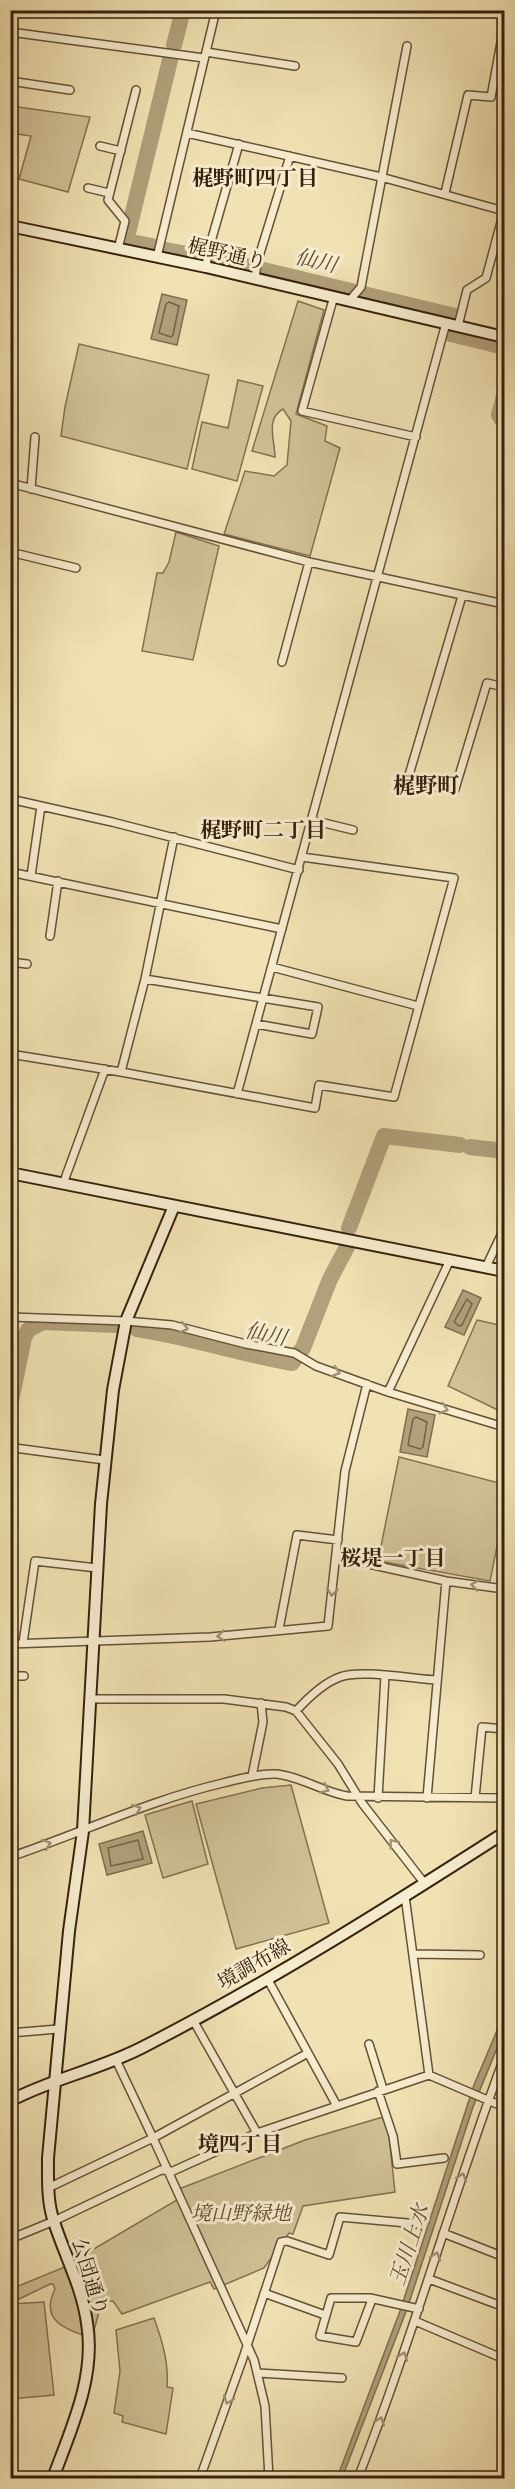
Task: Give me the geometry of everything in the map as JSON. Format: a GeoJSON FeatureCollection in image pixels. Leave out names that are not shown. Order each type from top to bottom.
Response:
{"type":"FeatureCollection","features":[{"type":"Feature","properties":{"kind":"street"},"geometry":{"type":"LineString","coordinates":[[157,257],[216,10]]}},
{"type":"Feature","properties":{"kind":"street"},"geometry":{"type":"LineString","coordinates":[[445,193],[468,95],[491,97],[504,26]]}},
{"type":"Feature","properties":{"kind":"street"},"geometry":{"type":"LineString","coordinates":[[10,32],[295,66]]}},
{"type":"Feature","properties":{"kind":"street"},"geometry":{"type":"LineString","coordinates":[[352,297],[361,286],[407,46]]}},
{"type":"Feature","properties":{"kind":"street"},"geometry":{"type":"LineString","coordinates":[[10,81],[70,90]]}},
{"type":"Feature","properties":{"kind":"street"},"geometry":{"type":"LineString","coordinates":[[118,249],[125,221],[108,200],[136,90]]}},
{"type":"Feature","properties":{"kind":"street"},"geometry":{"type":"LineString","coordinates":[[187,132],[381,177],[504,211],[486,278],[466,290],[458,326]]}},
{"type":"Feature","properties":{"kind":"street"},"geometry":{"type":"LineString","coordinates":[[207,260],[239,144]]}},
{"type":"Feature","properties":{"kind":"street"},"geometry":{"type":"LineString","coordinates":[[100,146],[121,152]]}},
{"type":"Feature","properties":{"kind":"street"},"geometry":{"type":"LineString","coordinates":[[257,271],[290,156]]}},
{"type":"Feature","properties":{"kind":"street"},"geometry":{"type":"LineString","coordinates":[[88,188],[109,193]]}},
{"type":"Feature","properties":{"kind":"street","name":"梶野通り"},"geometry":{"type":"LineString","coordinates":[[10,226],[157,257],[207,260],[257,271],[334,296],[352,297],[504,337]]}},
{"type":"Feature","properties":{"kind":"street"},"geometry":{"type":"LineString","coordinates":[[334,296],[302,411],[416,437]]}},
{"type":"Feature","properties":{"kind":"street"},"geometry":{"type":"LineString","coordinates":[[237,1094],[446,323]]}},
{"type":"Feature","properties":{"kind":"street"},"geometry":{"type":"LineString","coordinates":[[31,489],[35,437]]}},
{"type":"Feature","properties":{"kind":"street"},"geometry":{"type":"LineString","coordinates":[[10,483],[309,562],[504,604]]}},
{"type":"Feature","properties":{"kind":"street"},"geometry":{"type":"LineString","coordinates":[[10,552],[76,568]]}},
{"type":"Feature","properties":{"kind":"street"},"geometry":{"type":"LineString","coordinates":[[282,662],[309,562]]}},
{"type":"Feature","properties":{"kind":"street"},"geometry":{"type":"LineString","coordinates":[[462,596],[406,785],[455,789],[487,683],[504,687]]}},
{"type":"Feature","properties":{"kind":"street"},"geometry":{"type":"LineString","coordinates":[[10,799],[174,837],[299,870]]}},
{"type":"Feature","properties":{"kind":"street"},"geometry":{"type":"LineString","coordinates":[[31,876],[41,806]]}},
{"type":"Feature","properties":{"kind":"street"},"geometry":{"type":"LineString","coordinates":[[312,820],[353,830]]}},
{"type":"Feature","properties":{"kind":"street"},"geometry":{"type":"LineString","coordinates":[[121,1072],[145,979],[174,837]]}},
{"type":"Feature","properties":{"kind":"street"},"geometry":{"type":"LineString","coordinates":[[10,1054],[315,1108],[319,1085],[394,1097],[454,878],[302,857]]}},
{"type":"Feature","properties":{"kind":"street"},"geometry":{"type":"LineString","coordinates":[[10,872],[282,929]]}},
{"type":"Feature","properties":{"kind":"street"},"geometry":{"type":"LineString","coordinates":[[50,936],[58,881]]}},
{"type":"Feature","properties":{"kind":"street"},"geometry":{"type":"LineString","coordinates":[[10,962],[27,964]]}},
{"type":"Feature","properties":{"kind":"street"},"geometry":{"type":"LineString","coordinates":[[272,967],[418,1006]]}},
{"type":"Feature","properties":{"kind":"street"},"geometry":{"type":"LineString","coordinates":[[145,979],[318,1007],[312,1034],[256,1024]]}},
{"type":"Feature","properties":{"kind":"street"},"geometry":{"type":"LineString","coordinates":[[63,1184],[105,1069]]}},
{"type":"Feature","properties":{"kind":"street"},"geometry":{"type":"LineString","coordinates":[[10,1173],[504,1271]]}},
{"type":"Feature","properties":{"kind":"street","name":"公団通り"},"geometry":{"type":"LineString","coordinates":[[53,2478],[84,2390],[89,2343],[83,2302],[54,2221],[48,2188],[48,2158],[58,2029],[83,1830],[104,1460],[114,1380],[126,1321],[174,1206]]}},
{"type":"Feature","properties":{"kind":"street"},"geometry":{"type":"LineString","coordinates":[[486,1267],[504,1229]]}},
{"type":"Feature","properties":{"kind":"street"},"geometry":{"type":"LineString","coordinates":[[388,1392],[450,1260]]}},
{"type":"Feature","properties":{"kind":"street"},"geometry":{"type":"LineString","coordinates":[[10,1317],[172,1325],[246,1344],[294,1353],[304,1360],[388,1392],[504,1428]]}},
{"type":"Feature","properties":{"kind":"street"},"geometry":{"type":"LineString","coordinates":[[10,1644],[210,1637],[328,1626],[345,1471],[367,1384]]}},
{"type":"Feature","properties":{"kind":"street"},"geometry":{"type":"LineString","coordinates":[[15,1448],[104,1460]]}},
{"type":"Feature","properties":{"kind":"street"},"geometry":{"type":"LineString","coordinates":[[279,1629],[297,1535],[338,1540]]}},
{"type":"Feature","properties":{"kind":"street"},"geometry":{"type":"LineString","coordinates":[[337,1557],[446,1581],[504,1589]]}},
{"type":"Feature","properties":{"kind":"street"},"geometry":{"type":"LineString","coordinates":[[23,1643],[35,1561],[97,1568]]}},
{"type":"Feature","properties":{"kind":"street"},"geometry":{"type":"LineString","coordinates":[[427,1798],[446,1581]]}},
{"type":"Feature","properties":{"kind":"street"},"geometry":{"type":"LineString","coordinates":[[296,1711],[306,1700],[339,1677],[355,1674],[437,1680]]}},
{"type":"Feature","properties":{"kind":"street"},"geometry":{"type":"LineString","coordinates":[[10,1676],[24,1676]]}},
{"type":"Feature","properties":{"kind":"street"},"geometry":{"type":"LineString","coordinates":[[378,1798],[385,1676]]}},
{"type":"Feature","properties":{"kind":"street"},"geometry":{"type":"LineString","coordinates":[[92,1699],[224,1699],[286,1707],[296,1711],[338,1764],[360,1800],[425,1884]]}},
{"type":"Feature","properties":{"kind":"street"},"geometry":{"type":"LineString","coordinates":[[252,1776],[263,1722],[261,1703]]}},
{"type":"Feature","properties":{"kind":"street"},"geometry":{"type":"LineString","coordinates":[[476,1798],[482,1726],[504,1729]]}},
{"type":"Feature","properties":{"kind":"street"},"geometry":{"type":"LineString","coordinates":[[10,1857],[195,1790],[252,1776],[277,1774],[315,1784],[336,1794],[360,1800],[504,1798]]}},
{"type":"Feature","properties":{"kind":"street","name":"境調布線"},"geometry":{"type":"LineString","coordinates":[[10,2101],[54,2082],[116,2060],[193,2020],[425,1884],[504,1833]]}},
{"type":"Feature","properties":{"kind":"street"},"geometry":{"type":"LineString","coordinates":[[405,1896],[429,2075]]}},
{"type":"Feature","properties":{"kind":"street"},"geometry":{"type":"LineString","coordinates":[[413,1954],[480,1955]]}},
{"type":"Feature","properties":{"kind":"street"},"geometry":{"type":"LineString","coordinates":[[267,1978],[337,2106]]}},
{"type":"Feature","properties":{"kind":"street"},"geometry":{"type":"LineString","coordinates":[[193,2020],[257,2133]]}},
{"type":"Feature","properties":{"kind":"street"},"geometry":{"type":"LineString","coordinates":[[10,2033],[58,2029]]}},
{"type":"Feature","properties":{"kind":"street"},"geometry":{"type":"LineString","coordinates":[[369,2044],[393,2136],[397,2164],[444,2158]]}},
{"type":"Feature","properties":{"kind":"street"},"geometry":{"type":"LineString","coordinates":[[48,2188],[153,2138],[308,2054]]}},
{"type":"Feature","properties":{"kind":"street"},"geometry":{"type":"LineString","coordinates":[[358,2478],[415,2322],[486,2098],[504,2058]]}},
{"type":"Feature","properties":{"kind":"street"},"geometry":{"type":"LineString","coordinates":[[116,2060],[248,2345],[258,2373],[265,2406],[269,2478]]}},
{"type":"Feature","properties":{"kind":"street"},"geometry":{"type":"LineString","coordinates":[[10,2239],[54,2221],[161,2170],[168,2171],[183,2167],[257,2133],[429,2075],[486,2098],[504,2108]]}},
{"type":"Feature","properties":{"kind":"street"},"geometry":{"type":"LineString","coordinates":[[200,2478],[248,2345],[281,2242],[287,2241],[329,2255],[340,2217],[418,2224]]}},
{"type":"Feature","properties":{"kind":"street"},"geometry":{"type":"LineString","coordinates":[[443,2233],[504,2257]]}},
{"type":"Feature","properties":{"kind":"street"},"geometry":{"type":"LineString","coordinates":[[429,2279],[504,2307]]}},
{"type":"Feature","properties":{"kind":"street"},"geometry":{"type":"LineString","coordinates":[[264,2293],[325,2315]]}},
{"type":"Feature","properties":{"kind":"street"},"geometry":{"type":"LineString","coordinates":[[370,2298],[371,2302],[356,2342],[320,2336],[331,2298],[370,2298],[419,2309]]}},
{"type":"Feature","properties":{"kind":"street"},"geometry":{"type":"LineString","coordinates":[[415,2322],[504,2359]]}},
{"type":"Feature","properties":{"kind":"street"},"geometry":{"type":"LineString","coordinates":[[258,2373],[342,2378]]}},
{"type":"Feature","properties":{"kind":"green space"},"geometry":{"type":"Polygon","coordinates":[[[11,106],[90,117],[68,192],[19,179],[31,136],[11,133],[11,106]]]}},
{"type":"Feature","properties":{"kind":"green space"},"geometry":{"type":"Polygon","coordinates":[[[298,301],[324,310],[296,414],[327,426],[325,441],[340,448],[310,556],[224,534],[245,471],[274,476],[287,465],[291,421],[283,409],[274,418],[272,430],[275,457],[252,451],[298,301]]]}},
{"type":"Feature","properties":{"kind":"green space"},"geometry":{"type":"Polygon","coordinates":[[[79,344],[209,375],[187,469],[61,436],[79,344]]]}},
{"type":"Feature","properties":{"kind":"green space"},"geometry":{"type":"Polygon","coordinates":[[[238,380],[263,386],[237,481],[192,469],[202,422],[228,428],[238,380]]]}},
{"type":"Feature","properties":{"kind":"green space"},"geometry":{"type":"Polygon","coordinates":[[[176,532],[219,546],[193,660],[142,651],[157,573],[163,573],[169,562],[176,532]]]}},
{"type":"Feature","properties":{"kind":"green space"},"geometry":{"type":"Polygon","coordinates":[[[477,1320],[504,1326],[504,1413],[448,1386],[477,1320]]]}},
{"type":"Feature","properties":{"kind":"green space"},"geometry":{"type":"Polygon","coordinates":[[[399,1457],[503,1484],[501,1527],[490,1581],[378,1561],[399,1457]]]}},
{"type":"Feature","properties":{"kind":"green space"},"geometry":{"type":"Polygon","coordinates":[[[291,1785],[329,1923],[236,1949],[196,1804],[262,1788],[291,1785]]]}},
{"type":"Feature","properties":{"kind":"green space"},"geometry":{"type":"Polygon","coordinates":[[[192,1801],[208,1864],[163,1878],[145,1815],[192,1801]]]}},
{"type":"Feature","properties":{"kind":"green space","name":"境山野緑地"},"geometry":{"type":"Polygon","coordinates":[[[383,2117],[389,2136],[395,2192],[303,2206],[293,2234],[289,2233],[264,2268],[214,2289],[210,2282],[122,2314],[113,2301],[107,2301],[100,2308],[92,2338],[65,2327],[53,2316],[50,2309],[55,2289],[53,2284],[11,2303],[11,2289],[67,2266],[79,2274],[84,2269],[82,2256],[182,2197],[179,2189],[305,2140],[383,2117]]]}},
{"type":"Feature","properties":{"kind":"green space"},"geometry":{"type":"Polygon","coordinates":[[[44,2302],[54,2395],[11,2399],[11,2304],[44,2302]]]}},
{"type":"Feature","properties":{"kind":"green space"},"geometry":{"type":"Polygon","coordinates":[[[154,2318],[164,2352],[167,2387],[173,2388],[166,2434],[122,2422],[123,2416],[114,2413],[120,2371],[116,2330],[154,2318]]]}},
{"type":"Feature","properties":{"kind":"water"},"geometry":{"type":"Polygon","coordinates":[[[162,294],[187,300],[177,345],[151,339],[162,294]]]}},
{"type":"Feature","properties":{"kind":"water"},"geometry":{"type":"Polygon","coordinates":[[[463,1290],[481,1298],[464,1335],[445,1327],[463,1290]]]}},
{"type":"Feature","properties":{"kind":"water"},"geometry":{"type":"Polygon","coordinates":[[[408,1409],[435,1415],[427,1457],[400,1452],[408,1409]]]}},
{"type":"Feature","properties":{"kind":"water"},"geometry":{"type":"Polygon","coordinates":[[[143,1831],[152,1863],[107,1875],[99,1844],[143,1831]]]}},
{"type":"Feature","properties":{"kind":"water"},"geometry":{"type":"Polygon","coordinates":[[[504,2014],[504,2031],[473,2107],[407,2309],[342,2478],[337,2478],[400,2311],[474,2085],[504,2014]]]}},
{"type":"Feature","properties":{"kind":"waterway","name":"仙川"},"geometry":{"type":"LineString","coordinates":[[174,45],[183,10]]}},
{"type":"Feature","properties":{"kind":"waterway","name":"仙川"},"geometry":{"type":"LineString","coordinates":[[152,246],[126,241],[170,60]]}},
{"type":"Feature","properties":{"kind":"waterway","name":"仙川"},"geometry":{"type":"LineString","coordinates":[[166,250],[230,262],[455,316]]}},
{"type":"Feature","properties":{"kind":"waterway","name":"仙川"},"geometry":{"type":"LineString","coordinates":[[452,328],[451,334],[504,347]]}},
{"type":"Feature","properties":{"kind":"waterway","name":"仙川"},"geometry":{"type":"LineString","coordinates":[[504,396],[499,415],[504,423]]}},
{"type":"Feature","properties":{"kind":"waterway","name":"仙川"},"geometry":{"type":"LineString","coordinates":[[349,1228],[384,1136],[460,1145]]}},
{"type":"Feature","properties":{"kind":"waterway","name":"仙川"},"geometry":{"type":"LineString","coordinates":[[470,1147],[504,1151]]}},
{"type":"Feature","properties":{"kind":"waterway","name":"仙川"},"geometry":{"type":"LineString","coordinates":[[137,1329],[292,1363],[303,1348],[330,1279],[348,1245]]}},
{"type":"Feature","properties":{"kind":"waterway","name":"仙川"},"geometry":{"type":"LineString","coordinates":[[10,1406],[24,1338],[28,1330],[43,1322],[116,1325]]}},
{"type":"Feature","properties":{"kind":"district","name":"梶野町四丁目"},"geometry":{"type":"Point","coordinates":[255,178]}},
{"type":"Feature","properties":{"kind":"district","name":"梶野町"},"geometry":{"type":"Point","coordinates":[426,786]}},
{"type":"Feature","properties":{"kind":"district","name":"梶野町二丁目"},"geometry":{"type":"Point","coordinates":[263,830]}},
{"type":"Feature","properties":{"kind":"district","name":"桜堤一丁目"},"geometry":{"type":"Point","coordinates":[393,1558]}},
{"type":"Feature","properties":{"kind":"district","name":"境四丁目"},"geometry":{"type":"Point","coordinates":[240,2144]}},
{"type":"Feature","properties":{"kind":"water label","name":"玉川上水"},"geometry":{"type":"Point","coordinates":[409,2245]}}]}
